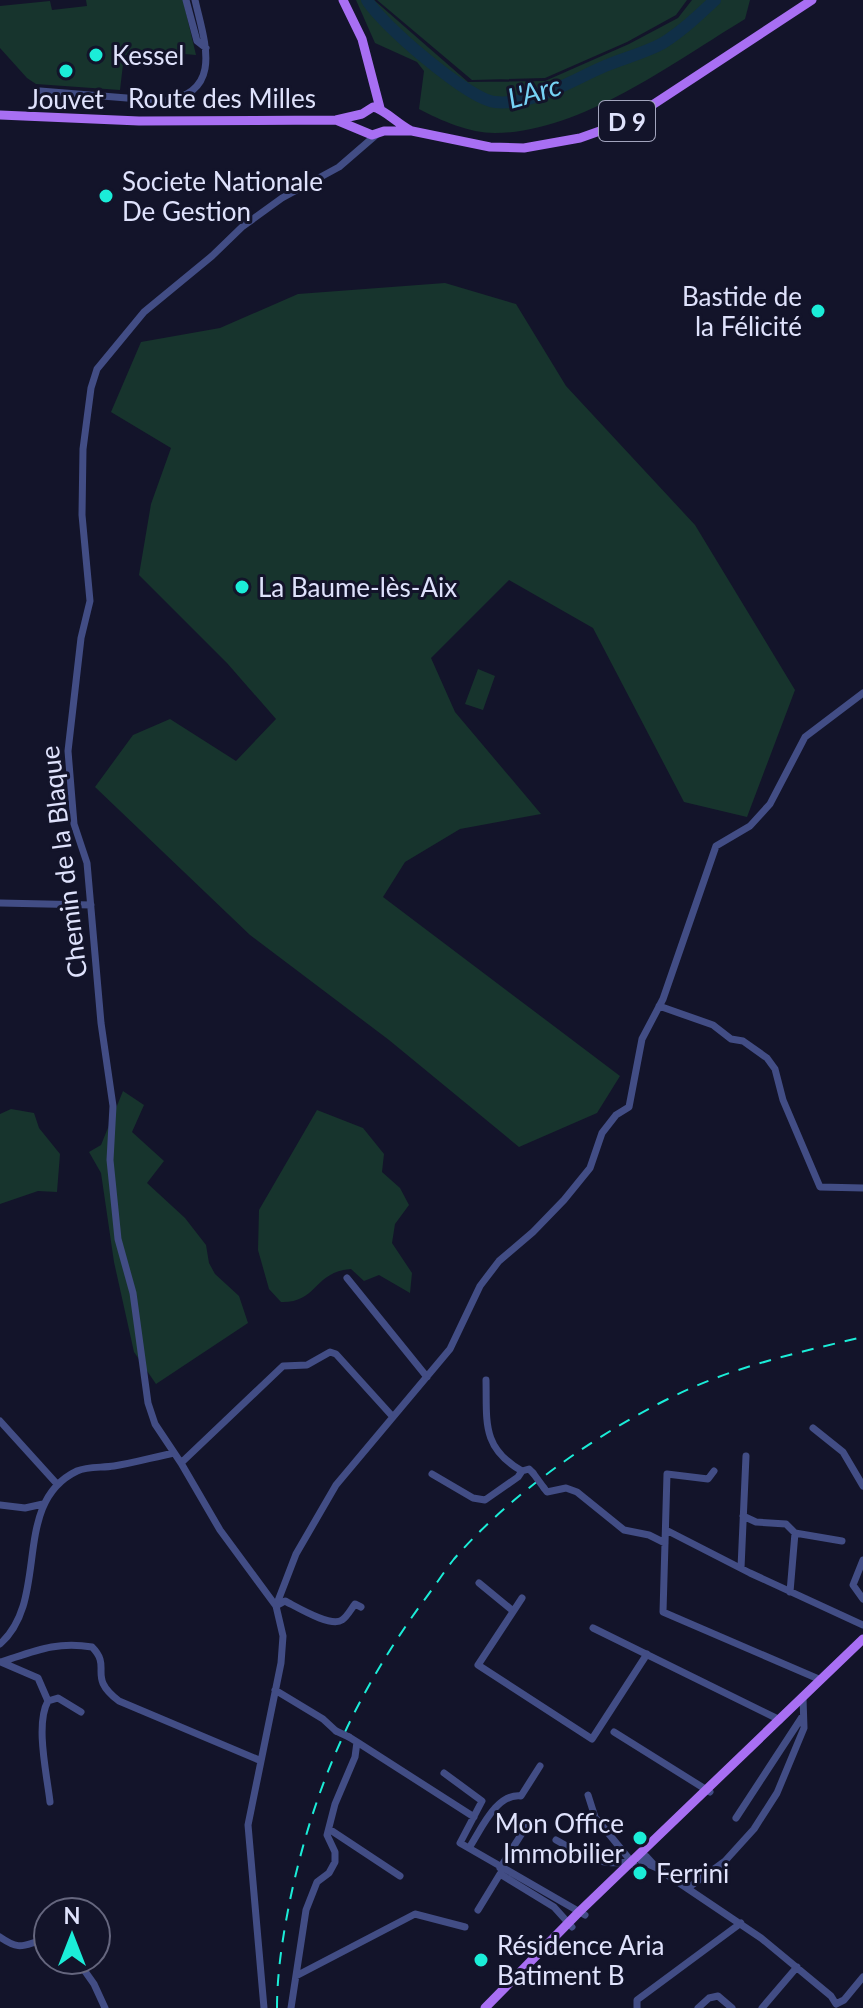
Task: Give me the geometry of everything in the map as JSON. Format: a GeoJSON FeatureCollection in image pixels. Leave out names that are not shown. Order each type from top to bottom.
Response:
{"type":"FeatureCollection","features":[{"type":"Feature","properties":{"kind":"main road"},"geometry":{"type":"LineString","coordinates":[[336,120],[380,133],[388,124],[359,32],[343,0]]}},
{"type":"Feature","properties":{"kind":"main road","name":"D 9"},"geometry":{"type":"LineString","coordinates":[[380,133],[412,131],[490,147],[524,148],[580,138],[628,121],[812,0]]}},
{"type":"Feature","properties":{"kind":"main road"},"geometry":{"type":"LineString","coordinates":[[364,130],[360,121],[374,80]]}},
{"type":"Feature","properties":{"kind":"main road","name":"Route des Milles"},"geometry":{"type":"LineString","coordinates":[[0,112],[152,122],[336,120]]}},
{"type":"Feature","properties":{"kind":"main road"},"geometry":{"type":"LineString","coordinates":[[336,120],[365,112],[383,112]]}},
{"type":"Feature","properties":{"kind":"main road","name":"D 9"},"geometry":{"type":"LineString","coordinates":[[383,112],[412,131]]}},
{"type":"Feature","properties":{"kind":"main road"},"geometry":{"type":"LineString","coordinates":[[488,2005],[863,1639]]}},
{"type":"Feature","properties":{"kind":"street"},"geometry":{"type":"LineString","coordinates":[[186,0],[197,41],[206,48]]}},
{"type":"Feature","properties":{"kind":"street"},"geometry":{"type":"LineString","coordinates":[[40,91],[164,101],[176,99],[198,84],[205,75],[206,48],[195,0]]}},
{"type":"Feature","properties":{"kind":"street"},"geometry":{"type":"LineString","coordinates":[[362,145],[364,130]]}},
{"type":"Feature","properties":{"kind":"street","name":"Chemin de la Blaque"},"geometry":{"type":"LineString","coordinates":[[265,2008],[248,1825],[283,1636],[276,1606],[220,1530],[155,1424],[148,1403],[133,1293],[118,1239],[110,1160],[113,1106],[101,1023],[87,863],[74,824],[68,751],[81,638],[90,601],[82,515],[83,449],[91,388],[97,369],[144,312],[242,227],[282,198],[339,167],[380,133]]}},
{"type":"Feature","properties":{"kind":"street"},"geometry":{"type":"LineString","coordinates":[[276,1606],[296,1554],[336,1485],[450,1349],[480,1286],[499,1261],[564,1200],[590,1168],[602,1133],[616,1115],[629,1107],[642,1039],[659,1006],[716,846],[750,826],[770,804],[805,737],[863,693]]}},
{"type":"Feature","properties":{"kind":"street"},"geometry":{"type":"LineString","coordinates":[[0,903],[91,905]]}},
{"type":"Feature","properties":{"kind":"street"},"geometry":{"type":"LineString","coordinates":[[659,1006],[713,1025],[731,1039],[743,1041],[767,1058],[775,1069],[783,1100],[820,1187],[863,1188]]}},
{"type":"Feature","properties":{"kind":"street"},"geometry":{"type":"LineString","coordinates":[[347,1278],[427,1377]]}},
{"type":"Feature","properties":{"kind":"street"},"geometry":{"type":"LineString","coordinates":[[181,1463],[283,1366],[307,1365],[330,1352],[336,1354],[393,1417]]}},
{"type":"Feature","properties":{"kind":"street"},"geometry":{"type":"LineString","coordinates":[[486,1380],[489,1432],[504,1461],[522,1471]]}},
{"type":"Feature","properties":{"kind":"street"},"geometry":{"type":"LineString","coordinates":[[0,1421],[57,1484]]}},
{"type":"Feature","properties":{"kind":"street"},"geometry":{"type":"LineString","coordinates":[[813,1428],[843,1452],[863,1486]]}},
{"type":"Feature","properties":{"kind":"street"},"geometry":{"type":"LineString","coordinates":[[0,1644],[9,1636],[23,1602],[43,1504],[57,1484],[80,1470],[174,1453]]}},
{"type":"Feature","properties":{"kind":"street"},"geometry":{"type":"LineString","coordinates":[[741,1568],[746,1456]]}},
{"type":"Feature","properties":{"kind":"street"},"geometry":{"type":"LineString","coordinates":[[432,1474],[473,1498],[485,1500],[529,1469],[547,1492],[566,1488],[577,1492],[624,1530],[649,1535],[665,1543]]}},
{"type":"Feature","properties":{"kind":"street"},"geometry":{"type":"LineString","coordinates":[[714,1471],[708,1479],[667,1474],[663,1612],[821,1680]]}},
{"type":"Feature","properties":{"kind":"street"},"geometry":{"type":"LineString","coordinates":[[0,1505],[25,1508],[43,1504]]}},
{"type":"Feature","properties":{"kind":"street"},"geometry":{"type":"LineString","coordinates":[[743,1516],[756,1522],[786,1524],[795,1533],[842,1541]]}},
{"type":"Feature","properties":{"kind":"street"},"geometry":{"type":"LineString","coordinates":[[666,1530],[863,1625]]}},
{"type":"Feature","properties":{"kind":"street"},"geometry":{"type":"LineString","coordinates":[[790,1592],[795,1533]]}},
{"type":"Feature","properties":{"kind":"street"},"geometry":{"type":"LineString","coordinates":[[863,1560],[853,1585],[863,1599]]}},
{"type":"Feature","properties":{"kind":"street"},"geometry":{"type":"LineString","coordinates":[[479,1583],[513,1611]]}},
{"type":"Feature","properties":{"kind":"street"},"geometry":{"type":"LineString","coordinates":[[522,1598],[478,1665],[592,1739],[647,1654]]}},
{"type":"Feature","properties":{"kind":"street"},"geometry":{"type":"LineString","coordinates":[[276,1606],[285,1601],[311,1616],[337,1622],[343,1620],[355,1604],[361,1607]]}},
{"type":"Feature","properties":{"kind":"street"},"geometry":{"type":"LineString","coordinates":[[593,1628],[780,1720]]}},
{"type":"Feature","properties":{"kind":"street"},"geometry":{"type":"LineString","coordinates":[[0,1662],[55,1645],[69,1643],[92,1647],[100,1654],[100,1681],[105,1690],[119,1701],[259,1760]]}},
{"type":"Feature","properties":{"kind":"street"},"geometry":{"type":"LineString","coordinates":[[0,1662],[38,1678],[48,1701]]}},
{"type":"Feature","properties":{"kind":"street"},"geometry":{"type":"LineString","coordinates":[[275,1690],[474,1817]]}},
{"type":"Feature","properties":{"kind":"street"},"geometry":{"type":"LineString","coordinates":[[50,1802],[44,1709],[48,1701],[58,1698],[81,1712]]}},
{"type":"Feature","properties":{"kind":"street"},"geometry":{"type":"LineString","coordinates":[[688,1888],[725,1861],[754,1829],[777,1793],[804,1728],[803,1698]]}},
{"type":"Feature","properties":{"kind":"street"},"geometry":{"type":"LineString","coordinates":[[736,1818],[803,1715]]}},
{"type":"Feature","properties":{"kind":"street"},"geometry":{"type":"LineString","coordinates":[[614,1732],[708,1791]]}},
{"type":"Feature","properties":{"kind":"street"},"geometry":{"type":"LineString","coordinates":[[291,2008],[306,1910],[317,1882],[329,1873],[335,1862],[335,1852],[327,1835],[335,1804],[355,1757],[357,1742]]}},
{"type":"Feature","properties":{"kind":"street"},"geometry":{"type":"LineString","coordinates":[[469,1848],[502,1800],[513,1795],[521,1796],[540,1766]]}},
{"type":"Feature","properties":{"kind":"street"},"geometry":{"type":"LineString","coordinates":[[444,1773],[482,1801],[460,1843],[582,1914]]}},
{"type":"Feature","properties":{"kind":"street"},"geometry":{"type":"LineString","coordinates":[[588,1795],[595,1817],[638,1860],[657,1868],[741,1923],[831,1996],[836,2006],[863,1977]]}},
{"type":"Feature","properties":{"kind":"street"},"geometry":{"type":"LineString","coordinates":[[500,1868],[526,1827]]}},
{"type":"Feature","properties":{"kind":"street"},"geometry":{"type":"LineString","coordinates":[[329,1829],[400,1876]]}},
{"type":"Feature","properties":{"kind":"street"},"geometry":{"type":"LineString","coordinates":[[556,1840],[591,1860],[610,1865],[638,1860]]}},
{"type":"Feature","properties":{"kind":"street"},"geometry":{"type":"LineString","coordinates":[[478,1910],[500,1874],[554,1907],[571,1925]]}},
{"type":"Feature","properties":{"kind":"street"},"geometry":{"type":"LineString","coordinates":[[296,1976],[415,1914],[465,1927]]}},
{"type":"Feature","properties":{"kind":"street"},"geometry":{"type":"LineString","coordinates":[[637,2008],[637,2000],[741,1923]]}},
{"type":"Feature","properties":{"kind":"street"},"geometry":{"type":"LineString","coordinates":[[0,1937],[13,1946],[24,1948],[32,1943]]}},
{"type":"Feature","properties":{"kind":"street"},"geometry":{"type":"LineString","coordinates":[[762,2008],[797,1967]]}},
{"type":"Feature","properties":{"kind":"street"},"geometry":{"type":"LineString","coordinates":[[88,1976],[105,2008]]}},
{"type":"Feature","properties":{"kind":"street"},"geometry":{"type":"LineString","coordinates":[[698,2008],[709,1998],[718,1996],[732,2008]]}},
{"type":"Feature","properties":{"kind":"green space"},"geometry":{"type":"Polygon","coordinates":[[[86,0],[183,0],[196,55],[138,50],[124,56],[120,90],[36,84],[0,48],[0,6],[50,1],[52,10],[87,6],[86,0]]]}},
{"type":"Feature","properties":{"kind":"green space"},"geometry":{"type":"Polygon","coordinates":[[[356,0],[374,0],[468,82],[545,81],[629,44],[678,18],[692,0],[750,0],[745,19],[625,92],[560,121],[527,130],[495,133],[466,129],[419,109],[424,71],[417,62],[375,43],[356,0]]]}},
{"type":"Feature","properties":{"kind":"green space"},"geometry":{"type":"Polygon","coordinates":[[[377,0],[687,0],[676,15],[627,42],[545,78],[472,80],[377,0]]]}},
{"type":"Feature","properties":{"kind":"green space"},"geometry":{"type":"Polygon","coordinates":[[[445,283],[516,304],[566,386],[695,525],[795,690],[747,817],[684,802],[593,628],[509,580],[431,658],[455,712],[541,814],[460,829],[405,862],[383,897],[620,1076],[597,1113],[519,1147],[389,1040],[250,935],[95,787],[133,735],[170,719],[236,761],[276,719],[227,663],[139,575],[151,504],[171,448],[111,412],[141,342],[220,328],[298,294],[445,283]]]}},
{"type":"Feature","properties":{"kind":"green space"},"geometry":{"type":"Polygon","coordinates":[[[478,669],[495,676],[483,710],[465,704],[478,669]]]}},
{"type":"Feature","properties":{"kind":"green space"},"geometry":{"type":"Polygon","coordinates":[[[123,1091],[144,1105],[132,1132],[164,1161],[147,1183],[185,1218],[206,1245],[209,1263],[215,1274],[239,1296],[248,1323],[156,1384],[134,1352],[114,1262],[101,1173],[89,1152],[101,1145],[123,1091]]]}},
{"type":"Feature","properties":{"kind":"green space"},"geometry":{"type":"Polygon","coordinates":[[[11,1109],[34,1113],[39,1128],[60,1154],[57,1192],[38,1191],[0,1204],[0,1114],[11,1109]]]}},
{"type":"Feature","properties":{"kind":"green space"},"geometry":{"type":"Polygon","coordinates":[[[317,1110],[363,1128],[384,1154],[382,1172],[400,1188],[409,1205],[395,1224],[392,1243],[412,1273],[410,1293],[379,1275],[364,1281],[351,1269],[329,1276],[302,1298],[293,1301],[281,1302],[269,1289],[258,1250],[259,1210],[317,1110]]]}},
{"type":"Feature","properties":{"kind":"waterway","name":"L'Arc"},"geometry":{"type":"LineString","coordinates":[[367,0],[389,26],[446,75],[482,98],[495,102],[538,96],[656,47],[715,0]]}},
{"type":"Feature","properties":{"kind":"railway"},"geometry":{"type":"LineString","coordinates":[[277,2008],[281,1954],[290,1900],[324,1781],[376,1673],[454,1559],[504,1509],[563,1462],[658,1404],[732,1372],[863,1337]]}},
{"type":"Feature","properties":{"kind":"place","name":"Kessel"},"geometry":{"type":"Point","coordinates":[96,55]}},
{"type":"Feature","properties":{"kind":"place","name":"Jouvet"},"geometry":{"type":"Point","coordinates":[66,71]}},
{"type":"Feature","properties":{"kind":"place","name":"Societe Nationale De Gestion"},"geometry":{"type":"Point","coordinates":[106,196]}},
{"type":"Feature","properties":{"kind":"place","name":"Bastide de la Félicité"},"geometry":{"type":"Point","coordinates":[818,311]}},
{"type":"Feature","properties":{"kind":"place","name":"La Baume-lès-Aix"},"geometry":{"type":"Point","coordinates":[242,587]}},
{"type":"Feature","properties":{"kind":"place","name":"Mon Office Immobilier"},"geometry":{"type":"Point","coordinates":[640,1838]}},
{"type":"Feature","properties":{"kind":"place","name":"Ferrini"},"geometry":{"type":"Point","coordinates":[640,1873]}},
{"type":"Feature","properties":{"kind":"place","name":"Résidence Aria Batiment B"},"geometry":{"type":"Point","coordinates":[481,1960]}}]}
